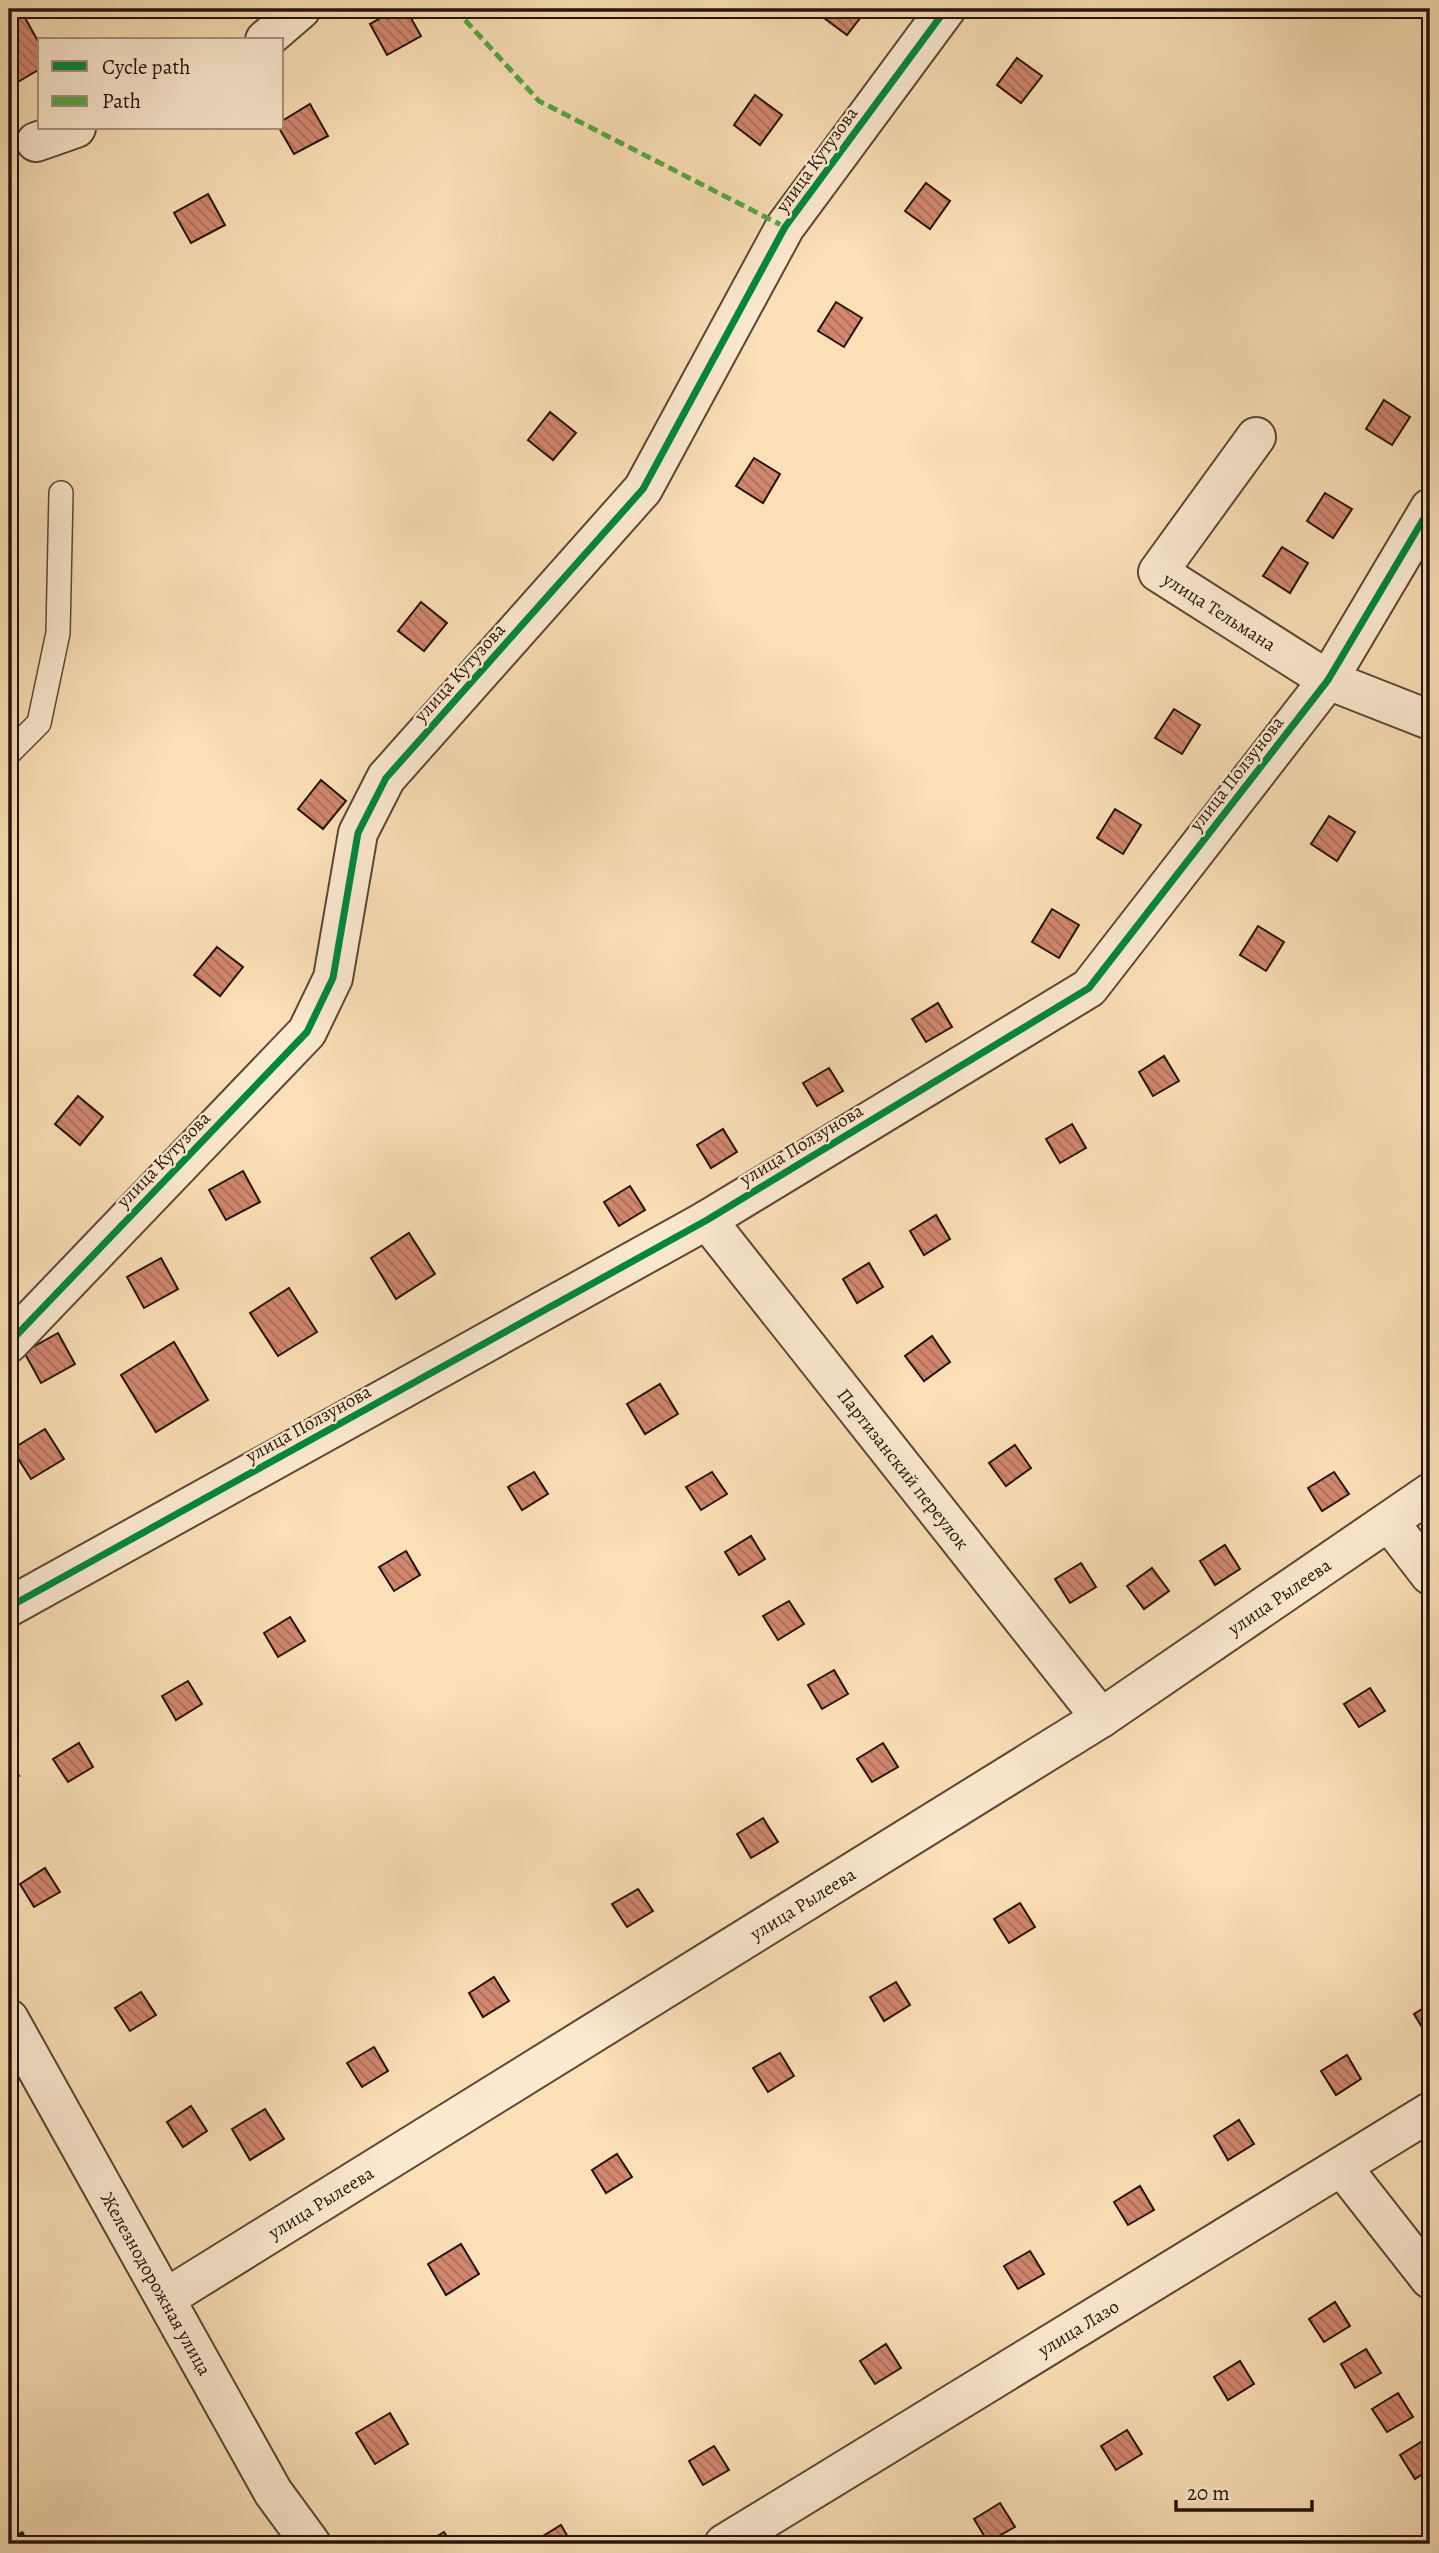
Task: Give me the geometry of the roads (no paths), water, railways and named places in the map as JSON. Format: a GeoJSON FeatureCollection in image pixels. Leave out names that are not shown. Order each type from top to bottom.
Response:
{"type":"FeatureCollection","features":[{"type":"Feature","properties":{"kind":"street"},"geometry":{"type":"LineString","coordinates":[[267,38],[301,9]]}},
{"type":"Feature","properties":{"kind":"street","name":"улица Кутузова"},"geometry":{"type":"LineString","coordinates":[[9,1343],[307,1032],[333,978],[358,833],[386,778],[643,489],[785,228],[946,9]]}},
{"type":"Feature","properties":{"kind":"street"},"geometry":{"type":"LineString","coordinates":[[37,142],[70,130]]}},
{"type":"Feature","properties":{"kind":"street","name":"улица Тельмана"},"geometry":{"type":"LineString","coordinates":[[1256,438],[1158,572],[1328,680],[1430,720]]}},
{"type":"Feature","properties":{"kind":"street","name":"улица Ползунова"},"geometry":{"type":"LineString","coordinates":[[9,1607],[707,1220],[1089,988],[1328,680],[1430,508]]}},
{"type":"Feature","properties":{"kind":"street","name":"Партизанский переулок"},"geometry":{"type":"LineString","coordinates":[[707,1220],[1101,1718]]}},
{"type":"Feature","properties":{"kind":"street","name":"улица Рылеева"},"geometry":{"type":"LineString","coordinates":[[166,2298],[1101,1718],[1430,1493]]}},
{"type":"Feature","properties":{"kind":"street"},"geometry":{"type":"LineString","coordinates":[[1389,1522],[1430,1575]]}},
{"type":"Feature","properties":{"kind":"street","name":"Железнодорожная улица"},"geometry":{"type":"LineString","coordinates":[[9,2019],[274,2492],[311,2544]]}},
{"type":"Feature","properties":{"kind":"street","name":"улица Лазо"},"geometry":{"type":"LineString","coordinates":[[724,2544],[1430,2112]]}},
{"type":"Feature","properties":{"kind":"street"},"geometry":{"type":"LineString","coordinates":[[1342,2167],[1430,2279]]}},
{"type":"Feature","properties":{"kind":"lane"},"geometry":{"type":"LineString","coordinates":[[9,753],[39,723],[58,633],[61,493]]}},
{"type":"Feature","properties":{"kind":"railway"},"geometry":{"type":"LineString","coordinates":[[9,2511],[27,2544]]}}]}
